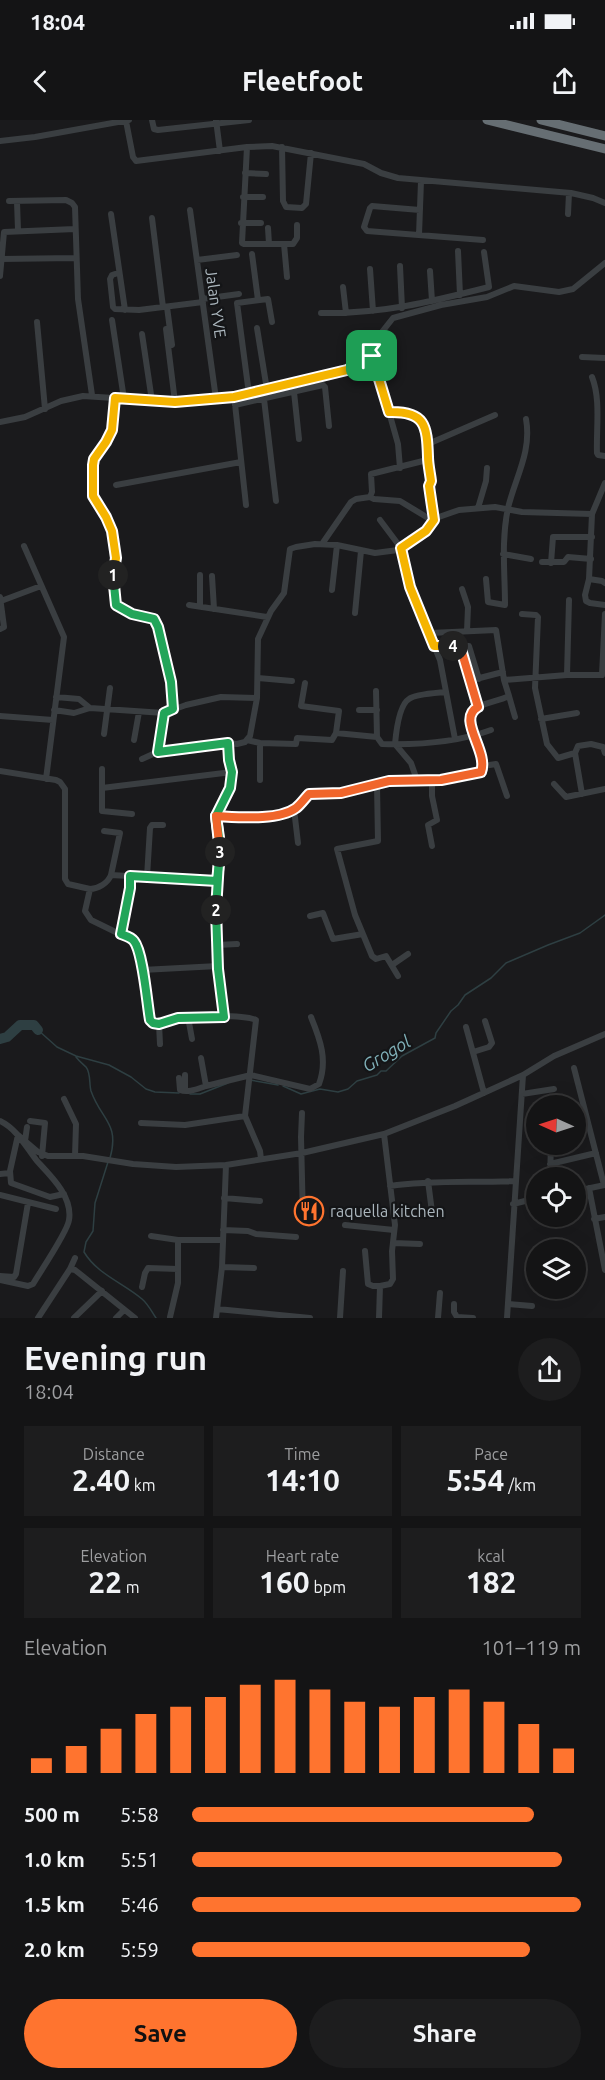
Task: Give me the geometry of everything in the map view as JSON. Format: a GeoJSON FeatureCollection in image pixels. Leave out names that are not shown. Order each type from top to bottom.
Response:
{"type":"FeatureCollection","features":[{"type":"Feature","properties":{"kind":"highway"},"geometry":{"type":"LineString","coordinates":[[487,120],[605,149]]}},
{"type":"Feature","properties":{"kind":"highway"},"geometry":{"type":"LineString","coordinates":[[541,120],[605,136]]}},
{"type":"Feature","properties":{"kind":"street"},"geometry":{"type":"LineString","coordinates":[[0,141],[128,120],[133,157],[136,161],[247,147],[282,147],[364,164],[385,175],[422,181],[568,193],[605,203]]}},
{"type":"Feature","properties":{"kind":"street"},"geometry":{"type":"LineString","coordinates":[[152,120],[156,130],[249,120]]}},
{"type":"Feature","properties":{"kind":"street"},"geometry":{"type":"LineString","coordinates":[[216,122],[220,152]]}},
{"type":"Feature","properties":{"kind":"street"},"geometry":{"type":"LineString","coordinates":[[247,147],[243,197],[243,244],[296,243],[297,225]]}},
{"type":"Feature","properties":{"kind":"street"},"geometry":{"type":"LineString","coordinates":[[282,147],[283,201],[286,207],[302,208],[306,204],[311,153]]}},
{"type":"Feature","properties":{"kind":"street"},"geometry":{"type":"LineString","coordinates":[[245,173],[266,174]]}},
{"type":"Feature","properties":{"kind":"street"},"geometry":{"type":"LineString","coordinates":[[419,235],[422,181]]}},
{"type":"Feature","properties":{"kind":"street"},"geometry":{"type":"LineString","coordinates":[[568,193],[568,214]]}},
{"type":"Feature","properties":{"kind":"street"},"geometry":{"type":"LineString","coordinates":[[243,197],[262,198]]}},
{"type":"Feature","properties":{"kind":"street"},"geometry":{"type":"LineString","coordinates":[[9,201],[69,201],[75,207],[78,298],[92,395]]}},
{"type":"Feature","properties":{"kind":"street"},"geometry":{"type":"LineString","coordinates":[[17,202],[18,230]]}},
{"type":"Feature","properties":{"kind":"street"},"geometry":{"type":"LineString","coordinates":[[420,210],[372,206],[364,225],[367,231],[483,240]]}},
{"type":"Feature","properties":{"kind":"street","name":"Jalan YVE"},"geometry":{"type":"LineString","coordinates":[[190,210],[216,399]]}},
{"type":"Feature","properties":{"kind":"street"},"geometry":{"type":"LineString","coordinates":[[111,214],[124,310]]}},
{"type":"Feature","properties":{"kind":"street"},"geometry":{"type":"LineString","coordinates":[[152,218],[172,345]]}},
{"type":"Feature","properties":{"kind":"street"},"geometry":{"type":"LineString","coordinates":[[242,224],[261,223]]}},
{"type":"Feature","properties":{"kind":"street"},"geometry":{"type":"LineString","coordinates":[[268,228],[269,244]]}},
{"type":"Feature","properties":{"kind":"street"},"geometry":{"type":"LineString","coordinates":[[0,276],[2,234],[18,230],[75,229]]}},
{"type":"Feature","properties":{"kind":"street"},"geometry":{"type":"LineString","coordinates":[[284,244],[287,277]]}},
{"type":"Feature","properties":{"kind":"street"},"geometry":{"type":"LineString","coordinates":[[458,251],[460,294]]}},
{"type":"Feature","properties":{"kind":"street"},"geometry":{"type":"LineString","coordinates":[[484,252],[489,287]]}},
{"type":"Feature","properties":{"kind":"street"},"geometry":{"type":"LineString","coordinates":[[252,254],[258,300]]}},
{"type":"Feature","properties":{"kind":"street"},"geometry":{"type":"LineString","coordinates":[[197,260],[237,255]]}},
{"type":"Feature","properties":{"kind":"street"},"geometry":{"type":"LineString","coordinates":[[1,259],[75,258]]}},
{"type":"Feature","properties":{"kind":"street"},"geometry":{"type":"LineString","coordinates":[[400,468],[398,444],[372,356],[378,337],[393,318],[441,305],[466,302],[514,286],[559,292],[573,289],[605,263]]}},
{"type":"Feature","properties":{"kind":"street"},"geometry":{"type":"LineString","coordinates":[[399,266],[402,308]]}},
{"type":"Feature","properties":{"kind":"street"},"geometry":{"type":"LineString","coordinates":[[370,269],[374,311]]}},
{"type":"Feature","properties":{"kind":"street"},"geometry":{"type":"LineString","coordinates":[[430,271],[432,301]]}},
{"type":"Feature","properties":{"kind":"street"},"geometry":{"type":"LineString","coordinates":[[118,273],[112,275],[110,279],[112,307],[117,310],[165,307],[239,294]]}},
{"type":"Feature","properties":{"kind":"street"},"geometry":{"type":"LineString","coordinates":[[343,287],[346,313]]}},
{"type":"Feature","properties":{"kind":"street"},"geometry":{"type":"LineString","coordinates":[[321,313],[402,308],[489,287],[498,292]]}},
{"type":"Feature","properties":{"kind":"street"},"geometry":{"type":"LineString","coordinates":[[249,394],[237,303],[268,299],[272,322]]}},
{"type":"Feature","properties":{"kind":"street"},"geometry":{"type":"LineString","coordinates":[[112,320],[124,399]]}},
{"type":"Feature","properties":{"kind":"street"},"geometry":{"type":"LineString","coordinates":[[37,322],[45,409]]}},
{"type":"Feature","properties":{"kind":"street"},"geometry":{"type":"LineString","coordinates":[[257,328],[267,390]]}},
{"type":"Feature","properties":{"kind":"street"},"geometry":{"type":"LineString","coordinates":[[166,329],[175,402]]}},
{"type":"Feature","properties":{"kind":"street"},"geometry":{"type":"LineString","coordinates":[[142,334],[152,401]]}},
{"type":"Feature","properties":{"kind":"street"},"geometry":{"type":"LineString","coordinates":[[0,422],[25,417],[73,397],[92,395],[175,402],[234,397],[347,370],[372,356]]}},
{"type":"Feature","properties":{"kind":"street"},"geometry":{"type":"LineString","coordinates":[[582,357],[605,358]]}},
{"type":"Feature","properties":{"kind":"street"},"geometry":{"type":"LineString","coordinates":[[592,377],[601,406],[596,428],[597,455],[605,456]]}},
{"type":"Feature","properties":{"kind":"street"},"geometry":{"type":"LineString","coordinates":[[235,405],[324,386],[329,426]]}},
{"type":"Feature","properties":{"kind":"street"},"geometry":{"type":"LineString","coordinates":[[294,392],[299,439]]}},
{"type":"Feature","properties":{"kind":"street"},"geometry":{"type":"LineString","coordinates":[[234,397],[246,505]]}},
{"type":"Feature","properties":{"kind":"street"},"geometry":{"type":"LineString","coordinates":[[115,398],[112,430],[94,459],[93,496],[112,531],[116,555],[112,572],[116,605],[132,614],[156,621],[171,682],[173,709]]}},
{"type":"Feature","properties":{"kind":"street"},"geometry":{"type":"LineString","coordinates":[[264,399],[276,501]]}},
{"type":"Feature","properties":{"kind":"street"},"geometry":{"type":"LineString","coordinates":[[389,412],[408,413],[417,417],[426,429],[433,521]]}},
{"type":"Feature","properties":{"kind":"street"},"geometry":{"type":"LineString","coordinates":[[428,444],[495,415]]}},
{"type":"Feature","properties":{"kind":"street"},"geometry":{"type":"LineString","coordinates":[[486,579],[488,602],[505,605],[503,554],[508,510],[526,453],[529,432],[526,419]]}},
{"type":"Feature","properties":{"kind":"street"},"geometry":{"type":"LineString","coordinates":[[596,428],[605,428]]}},
{"type":"Feature","properties":{"kind":"street"},"geometry":{"type":"LineString","coordinates":[[370,497],[371,474],[428,460]]}},
{"type":"Feature","properties":{"kind":"street"},"geometry":{"type":"LineString","coordinates":[[116,485],[241,462]]}},
{"type":"Feature","properties":{"kind":"street"},"geometry":{"type":"LineString","coordinates":[[478,508],[486,481],[487,468]]}},
{"type":"Feature","properties":{"kind":"street"},"geometry":{"type":"LineString","coordinates":[[605,483],[593,511],[590,579],[585,595],[586,601],[605,605]]}},
{"type":"Feature","properties":{"kind":"street"},"geometry":{"type":"LineString","coordinates":[[322,544],[351,502],[356,499],[370,497],[399,501],[433,521]]}},
{"type":"Feature","properties":{"kind":"street"},"geometry":{"type":"LineString","coordinates":[[247,740],[257,698],[258,639],[267,617],[284,593],[291,549],[296,546],[322,544],[375,553],[401,548],[426,531],[433,521],[450,512],[478,508],[593,511]]}},
{"type":"Feature","properties":{"kind":"street"},"geometry":{"type":"LineString","coordinates":[[380,520],[401,548],[410,587],[440,660],[454,739]]}},
{"type":"Feature","properties":{"kind":"street"},"geometry":{"type":"LineString","coordinates":[[550,563],[553,537],[592,537]]}},
{"type":"Feature","properties":{"kind":"street"},"geometry":{"type":"LineString","coordinates":[[332,590],[337,545]]}},
{"type":"Feature","properties":{"kind":"street"},"geometry":{"type":"LineString","coordinates":[[24,546],[64,637],[46,779]]}},
{"type":"Feature","properties":{"kind":"street"},"geometry":{"type":"LineString","coordinates":[[355,613],[361,551]]}},
{"type":"Feature","properties":{"kind":"street"},"geometry":{"type":"LineString","coordinates":[[503,554],[531,559]]}},
{"type":"Feature","properties":{"kind":"street"},"geometry":{"type":"LineString","coordinates":[[542,562],[565,562],[567,557],[591,559]]}},
{"type":"Feature","properties":{"kind":"street"},"geometry":{"type":"LineString","coordinates":[[200,575],[200,606]]}},
{"type":"Feature","properties":{"kind":"street"},"geometry":{"type":"LineString","coordinates":[[212,576],[214,609]]}},
{"type":"Feature","properties":{"kind":"street"},"geometry":{"type":"LineString","coordinates":[[590,579],[605,583]]}},
{"type":"Feature","properties":{"kind":"street"},"geometry":{"type":"LineString","coordinates":[[0,629],[4,627],[1,599],[41,586]]}},
{"type":"Feature","properties":{"kind":"street"},"geometry":{"type":"LineString","coordinates":[[462,589],[468,607],[467,631]]}},
{"type":"Feature","properties":{"kind":"street"},"geometry":{"type":"LineString","coordinates":[[567,675],[569,600]]}},
{"type":"Feature","properties":{"kind":"street"},"geometry":{"type":"LineString","coordinates":[[189,605],[267,617]]}},
{"type":"Feature","properties":{"kind":"street"},"geometry":{"type":"LineString","coordinates":[[522,614],[538,617],[534,678],[547,744],[557,758],[575,753]]}},
{"type":"Feature","properties":{"kind":"street"},"geometry":{"type":"LineString","coordinates":[[434,646],[460,646],[467,673],[475,679],[567,675],[603,678],[605,614]]}},
{"type":"Feature","properties":{"kind":"street"},"geometry":{"type":"LineString","coordinates":[[430,633],[450,634],[496,630],[504,676],[515,717]]}},
{"type":"Feature","properties":{"kind":"street"},"geometry":{"type":"LineString","coordinates":[[258,678],[292,681]]}},
{"type":"Feature","properties":{"kind":"street"},"geometry":{"type":"LineString","coordinates":[[475,679],[478,707]]}},
{"type":"Feature","properties":{"kind":"street"},"geometry":{"type":"LineString","coordinates":[[142,759],[158,752],[228,743],[237,744],[247,740],[260,743],[296,744],[297,738],[332,740],[336,733],[339,711],[301,706],[305,683]]}},
{"type":"Feature","properties":{"kind":"street"},"geometry":{"type":"LineString","coordinates":[[104,734],[110,688]]}},
{"type":"Feature","properties":{"kind":"street"},"geometry":{"type":"LineString","coordinates":[[376,691],[377,737],[382,744],[454,739],[490,730]]}},
{"type":"Feature","properties":{"kind":"street"},"geometry":{"type":"LineString","coordinates":[[417,780],[411,762],[395,744],[396,730],[407,699],[446,692]]}},
{"type":"Feature","properties":{"kind":"street"},"geometry":{"type":"LineString","coordinates":[[216,816],[267,817],[294,809],[309,794],[341,793],[389,781],[457,778],[481,772],[483,766],[470,723],[471,711],[509,696]]}},
{"type":"Feature","properties":{"kind":"street"},"geometry":{"type":"LineString","coordinates":[[56,697],[79,699],[90,708]]}},
{"type":"Feature","properties":{"kind":"street"},"geometry":{"type":"LineString","coordinates":[[54,710],[74,713],[90,708],[164,713],[221,697],[257,698]]}},
{"type":"Feature","properties":{"kind":"street"},"geometry":{"type":"LineString","coordinates":[[359,710],[377,710]]}},
{"type":"Feature","properties":{"kind":"street"},"geometry":{"type":"LineString","coordinates":[[134,740],[139,711]]}},
{"type":"Feature","properties":{"kind":"street"},"geometry":{"type":"LineString","coordinates":[[158,752],[164,713]]}},
{"type":"Feature","properties":{"kind":"street"},"geometry":{"type":"LineString","coordinates":[[541,719],[578,713]]}},
{"type":"Feature","properties":{"kind":"street"},"geometry":{"type":"LineString","coordinates":[[0,716],[53,720]]}},
{"type":"Feature","properties":{"kind":"street"},"geometry":{"type":"LineString","coordinates":[[336,733],[377,737]]}},
{"type":"Feature","properties":{"kind":"street"},"geometry":{"type":"LineString","coordinates":[[224,1017],[216,922],[220,845],[216,816],[230,788],[232,772],[228,743]]}},
{"type":"Feature","properties":{"kind":"street"},"geometry":{"type":"LineString","coordinates":[[260,743],[260,780]]}},
{"type":"Feature","properties":{"kind":"street"},"geometry":{"type":"LineString","coordinates":[[582,794],[575,753],[578,746],[591,744],[603,747],[605,753]]}},
{"type":"Feature","properties":{"kind":"street"},"geometry":{"type":"LineString","coordinates":[[483,766],[496,764],[507,796]]}},
{"type":"Feature","properties":{"kind":"street"},"geometry":{"type":"LineString","coordinates":[[102,769],[102,811],[132,814]]}},
{"type":"Feature","properties":{"kind":"street"},"geometry":{"type":"LineString","coordinates":[[0,771],[60,782],[65,789],[65,879],[68,884],[90,889],[101,886],[110,879],[120,833],[105,831]]}},
{"type":"Feature","properties":{"kind":"street"},"geometry":{"type":"LineString","coordinates":[[102,788],[232,772]]}},
{"type":"Feature","properties":{"kind":"street"},"geometry":{"type":"LineString","coordinates":[[432,780],[432,796],[437,821],[428,825],[432,846]]}},
{"type":"Feature","properties":{"kind":"street"},"geometry":{"type":"LineString","coordinates":[[554,784],[566,797],[605,789]]}},
{"type":"Feature","properties":{"kind":"street"},"geometry":{"type":"LineString","coordinates":[[377,785],[378,841],[337,849],[355,915],[374,958],[386,956],[398,976]]}},
{"type":"Feature","properties":{"kind":"street"},"geometry":{"type":"LineString","coordinates":[[294,809],[298,843]]}},
{"type":"Feature","properties":{"kind":"street"},"geometry":{"type":"LineString","coordinates":[[147,876],[150,828],[152,825],[163,825]]}},
{"type":"Feature","properties":{"kind":"street"},"geometry":{"type":"LineString","coordinates":[[111,875],[217,881]]}},
{"type":"Feature","properties":{"kind":"street"},"geometry":{"type":"LineString","coordinates":[[121,934],[130,888],[130,876]]}},
{"type":"Feature","properties":{"kind":"street"},"geometry":{"type":"LineString","coordinates":[[90,889],[85,911],[87,916],[107,929],[134,941],[142,970],[150,1020],[153,1023],[159,1024],[178,1018],[191,1017],[237,1016],[256,1020],[245,1116],[260,1150],[261,1159]]}},
{"type":"Feature","properties":{"kind":"street"},"geometry":{"type":"LineString","coordinates":[[310,916],[323,913],[333,939],[363,934]]}},
{"type":"Feature","properties":{"kind":"street"},"geometry":{"type":"LineString","coordinates":[[217,945],[237,944]]}},
{"type":"Feature","properties":{"kind":"street"},"geometry":{"type":"LineString","coordinates":[[392,965],[408,954]]}},
{"type":"Feature","properties":{"kind":"street"},"geometry":{"type":"LineString","coordinates":[[142,970],[219,966]]}},
{"type":"Feature","properties":{"kind":"street"},"geometry":{"type":"LineString","coordinates":[[191,1017],[192,1039]]}},
{"type":"Feature","properties":{"kind":"street"},"geometry":{"type":"LineString","coordinates":[[182,1077],[185,1091],[225,1080],[250,1079],[310,1089],[319,1084],[323,1064],[322,1045],[311,1017]]}},
{"type":"Feature","properties":{"kind":"street"},"geometry":{"type":"LineString","coordinates":[[473,1052],[492,1044],[485,1021]]}},
{"type":"Feature","properties":{"kind":"street"},"geometry":{"type":"LineString","coordinates":[[159,1024],[160,1044]]}},
{"type":"Feature","properties":{"kind":"street"},"geometry":{"type":"LineString","coordinates":[[466,1027],[484,1093]]}},
{"type":"Feature","properties":{"kind":"street"},"geometry":{"type":"LineString","coordinates":[[0,1121],[43,1155],[104,1158],[133,1164],[176,1167],[226,1166],[302,1153],[384,1134],[484,1093],[523,1075],[554,1056],[605,1034]]}},
{"type":"Feature","properties":{"kind":"street"},"geometry":{"type":"LineString","coordinates":[[201,1058],[206,1086]]}},
{"type":"Feature","properties":{"kind":"street"},"geometry":{"type":"LineString","coordinates":[[573,1068],[604,1185],[586,1189]]}},
{"type":"Feature","properties":{"kind":"street"},"geometry":{"type":"LineString","coordinates":[[507,1318],[523,1075]]}},
{"type":"Feature","properties":{"kind":"street"},"geometry":{"type":"LineString","coordinates":[[522,1094],[555,1089]]}},
{"type":"Feature","properties":{"kind":"street"},"geometry":{"type":"LineString","coordinates":[[64,1099],[76,1124],[75,1156]]}},
{"type":"Feature","properties":{"kind":"street"},"geometry":{"type":"LineString","coordinates":[[302,1113],[303,1220]]}},
{"type":"Feature","properties":{"kind":"street"},"geometry":{"type":"LineString","coordinates":[[141,1123],[185,1125],[245,1116]]}},
{"type":"Feature","properties":{"kind":"street"},"geometry":{"type":"LineString","coordinates":[[25,1141],[29,1124],[45,1124],[43,1155]]}},
{"type":"Feature","properties":{"kind":"street"},"geometry":{"type":"LineString","coordinates":[[365,1251],[368,1284],[380,1286],[393,1282],[394,1218],[384,1134]]}},
{"type":"Feature","properties":{"kind":"street"},"geometry":{"type":"LineString","coordinates":[[0,1278],[26,1286],[33,1284],[69,1223],[70,1212],[64,1194],[18,1135]]}},
{"type":"Feature","properties":{"kind":"street"},"geometry":{"type":"LineString","coordinates":[[18,1135],[10,1173],[12,1184],[50,1197],[64,1194]]}},
{"type":"Feature","properties":{"kind":"street"},"geometry":{"type":"LineString","coordinates":[[551,1155],[550,1164],[596,1153]]}},
{"type":"Feature","properties":{"kind":"street"},"geometry":{"type":"LineString","coordinates":[[36,1160],[43,1155]]}},
{"type":"Feature","properties":{"kind":"street"},"geometry":{"type":"LineString","coordinates":[[216,1318],[222,1267],[226,1166]]}},
{"type":"Feature","properties":{"kind":"street"},"geometry":{"type":"LineString","coordinates":[[0,1174],[10,1173]]}},
{"type":"Feature","properties":{"kind":"street"},"geometry":{"type":"LineString","coordinates":[[390,1186],[428,1181],[478,1183],[516,1181]]}},
{"type":"Feature","properties":{"kind":"street"},"geometry":{"type":"LineString","coordinates":[[428,1181],[432,1212]]}},
{"type":"Feature","properties":{"kind":"street"},"geometry":{"type":"LineString","coordinates":[[589,1188],[605,1270]]}},
{"type":"Feature","properties":{"kind":"street"},"geometry":{"type":"LineString","coordinates":[[0,1195],[56,1209]]}},
{"type":"Feature","properties":{"kind":"street"},"geometry":{"type":"LineString","coordinates":[[224,1198],[260,1201]]}},
{"type":"Feature","properties":{"kind":"street"},"geometry":{"type":"LineString","coordinates":[[513,1204],[526,1201]]}},
{"type":"Feature","properties":{"kind":"street"},"geometry":{"type":"LineString","coordinates":[[0,1278],[14,1277],[17,1272],[28,1203]]}},
{"type":"Feature","properties":{"kind":"street"},"geometry":{"type":"LineString","coordinates":[[594,1219],[605,1217]]}},
{"type":"Feature","properties":{"kind":"street"},"geometry":{"type":"LineString","coordinates":[[345,1225],[394,1230]]}},
{"type":"Feature","properties":{"kind":"street"},"geometry":{"type":"LineString","coordinates":[[223,1230],[296,1237]]}},
{"type":"Feature","properties":{"kind":"street"},"geometry":{"type":"LineString","coordinates":[[151,1236],[178,1240],[223,1240]]}},
{"type":"Feature","properties":{"kind":"street"},"geometry":{"type":"LineString","coordinates":[[170,1317],[176,1292],[178,1240]]}},
{"type":"Feature","properties":{"kind":"street"},"geometry":{"type":"LineString","coordinates":[[393,1242],[420,1244]]}},
{"type":"Feature","properties":{"kind":"street"},"geometry":{"type":"LineString","coordinates":[[38,1318],[75,1258]]}},
{"type":"Feature","properties":{"kind":"street"},"geometry":{"type":"LineString","coordinates":[[222,1267],[254,1268]]}},
{"type":"Feature","properties":{"kind":"street"},"geometry":{"type":"LineString","coordinates":[[142,1287],[145,1270],[148,1268],[178,1269]]}},
{"type":"Feature","properties":{"kind":"street"},"geometry":{"type":"LineString","coordinates":[[70,1269],[75,1270],[135,1318]]}},
{"type":"Feature","properties":{"kind":"street"},"geometry":{"type":"LineString","coordinates":[[340,1318],[343,1271]]}},
{"type":"Feature","properties":{"kind":"street"},"geometry":{"type":"LineString","coordinates":[[379,1318],[380,1286]]}},
{"type":"Feature","properties":{"kind":"street"},"geometry":{"type":"LineString","coordinates":[[74,1318],[102,1291]]}},
{"type":"Feature","properties":{"kind":"street"},"geometry":{"type":"LineString","coordinates":[[438,1318],[440,1293]]}},
{"type":"Feature","properties":{"kind":"street"},"geometry":{"type":"LineString","coordinates":[[453,1304],[457,1317],[473,1318]]}},
{"type":"Feature","properties":{"kind":"street"},"geometry":{"type":"LineString","coordinates":[[508,1304],[532,1306]]}},
{"type":"Feature","properties":{"kind":"street"},"geometry":{"type":"LineString","coordinates":[[217,1309],[310,1318]]}},
{"type":"Feature","properties":{"kind":"street"},"geometry":{"type":"LineString","coordinates":[[116,1318],[124,1310]]}},
{"type":"Feature","properties":{"kind":"waterway","name":"Grogol"},"geometry":{"type":"LineString","coordinates":[[283,1086],[301,1094],[320,1089],[338,1092],[348,1089],[357,1081],[386,1071],[402,1056],[435,1038],[451,1011],[465,995],[491,978],[506,963],[580,933],[605,915]]}},
{"type":"Feature","properties":{"kind":"waterway"},"geometry":{"type":"LineString","coordinates":[[0,1039],[7,1037],[20,1025],[34,1025],[38,1030]]}},
{"type":"Feature","properties":{"kind":"waterway","name":"Grogol"},"geometry":{"type":"LineString","coordinates":[[38,1030],[57,1047],[76,1056],[109,1065],[131,1077],[146,1089],[155,1092],[179,1093]]}},
{"type":"Feature","properties":{"kind":"waterway","name":"Grogol"},"geometry":{"type":"LineString","coordinates":[[76,1057],[88,1069],[91,1091],[111,1129],[113,1137],[110,1158]]}},
{"type":"Feature","properties":{"kind":"waterway","name":"Grogol"},"geometry":{"type":"LineString","coordinates":[[250,1080],[278,1085]]}},
{"type":"Feature","properties":{"kind":"waterway","name":"Grogol"},"geometry":{"type":"LineString","coordinates":[[190,1094],[200,1094],[228,1083]]}},
{"type":"Feature","properties":{"kind":"waterway","name":"Grogol"},"geometry":{"type":"LineString","coordinates":[[108,1162],[95,1203],[93,1231],[86,1242],[84,1252],[89,1260],[103,1272],[142,1299],[156,1318]]}},
{"type":"Feature","properties":{"kind":"place","name":"raquella kitchen"},"geometry":{"type":"Point","coordinates":[309,1211]}},
{"type":"Feature","properties":{"kind":"route"},"geometry":{"type":"LineString","coordinates":[[372,356],[347,370],[234,397],[175,402],[115,398],[114,420],[110,437],[94,459],[93,496],[111,527],[116,555],[112,572],[116,605],[132,614],[156,621],[171,682],[173,709],[164,713],[158,752],[228,743],[232,772],[230,788],[216,816],[217,829],[220,845],[217,872],[217,881],[216,893],[216,922],[218,969],[224,1017],[178,1018],[155,1024],[150,1020],[136,944],[131,938],[121,934],[130,888],[130,876],[217,881],[220,845],[216,816],[267,817],[294,809],[309,794],[341,793],[389,781],[457,778],[482,770],[478,745],[470,723],[471,711],[478,707],[472,680],[468,677],[460,646],[434,646],[410,587],[401,548],[420,537],[434,520],[429,486],[431,481],[426,429],[421,420],[412,414],[389,412],[372,356]]}}]}
